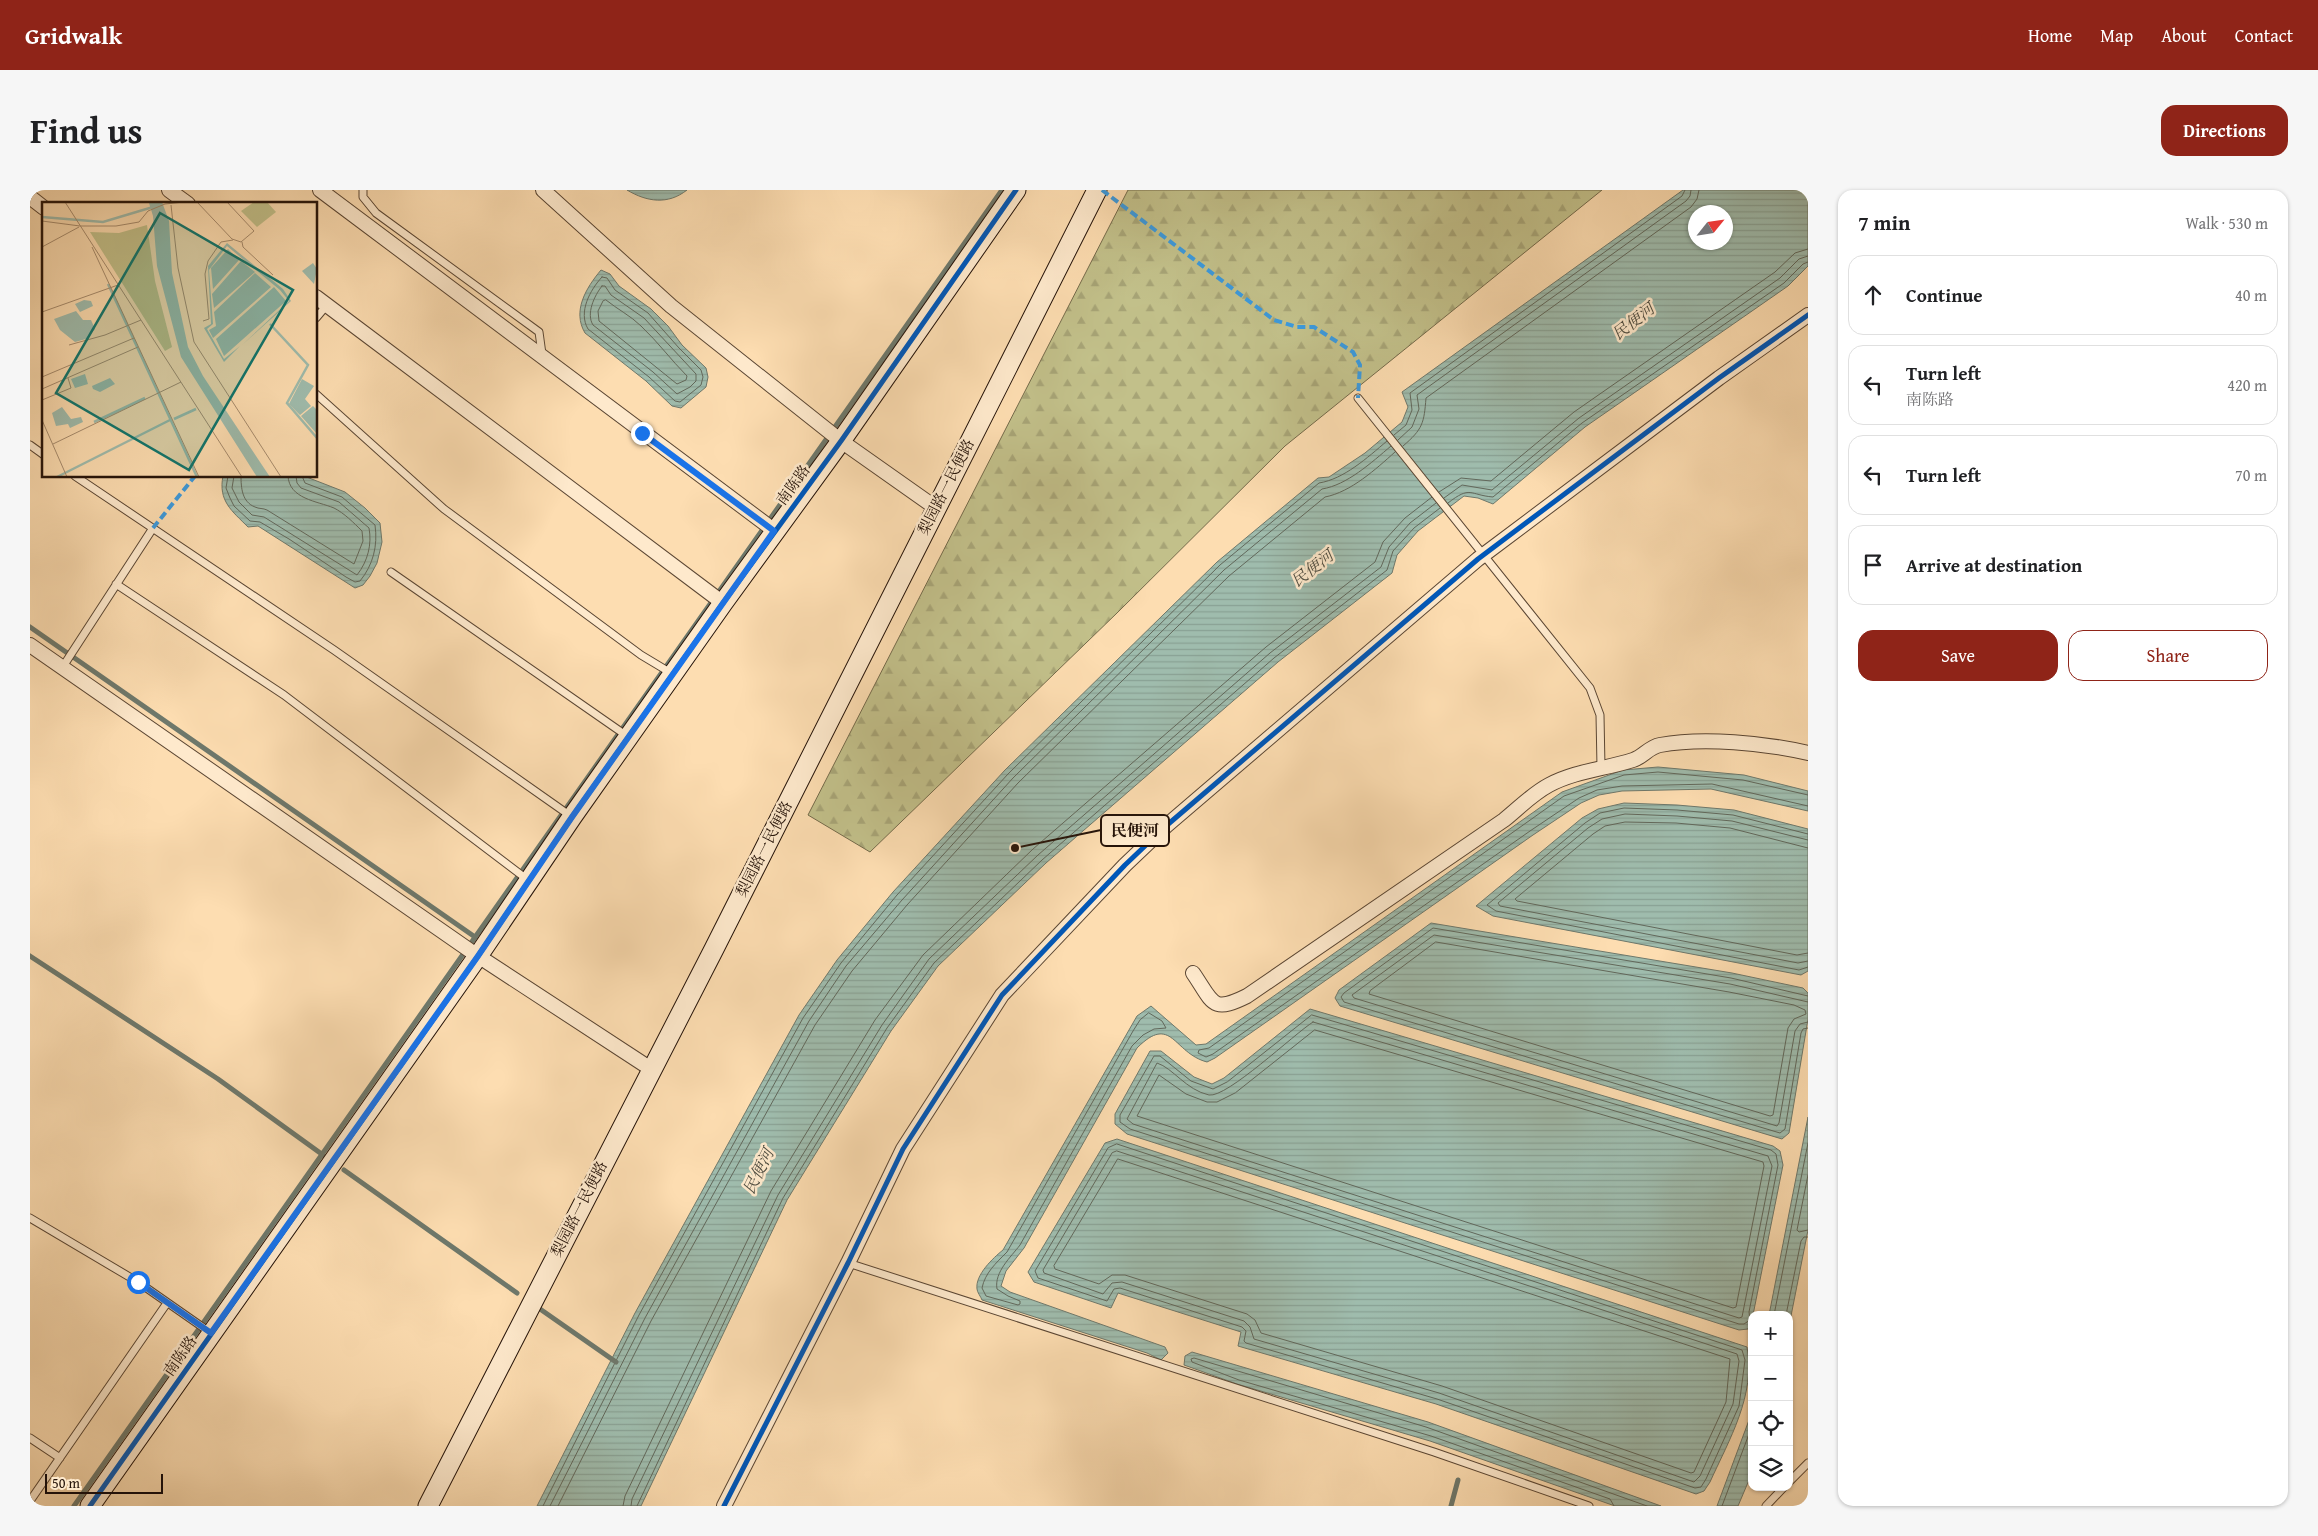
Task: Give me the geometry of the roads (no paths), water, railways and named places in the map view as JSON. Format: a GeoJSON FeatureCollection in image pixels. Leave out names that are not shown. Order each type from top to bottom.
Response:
{"type":"FeatureCollection","features":[{"type":"Feature","properties":{"kind":"street"},"geometry":{"type":"LineString","coordinates":[[169,190],[185,202]]}},
{"type":"Feature","properties":{"kind":"street"},"geometry":{"type":"LineString","coordinates":[[320,190],[768,526]]}},
{"type":"Feature","properties":{"kind":"street"},"geometry":{"type":"LineString","coordinates":[[543,190],[671,306],[834,435],[936,508]]}},
{"type":"Feature","properties":{"kind":"street","name":"南陈路"},"geometry":{"type":"LineString","coordinates":[[90,1506],[205,1328],[768,526],[1016,190]]}},
{"type":"Feature","properties":{"kind":"street","name":"梨园路一民便路"},"geometry":{"type":"LineString","coordinates":[[428,1506],[714,949],[1098,190]]}},
{"type":"Feature","properties":{"kind":"street"},"geometry":{"type":"LineString","coordinates":[[30,197],[42,206]]}},
{"type":"Feature","properties":{"kind":"street"},"geometry":{"type":"LineString","coordinates":[[322,301],[717,599]]}},
{"type":"Feature","properties":{"kind":"street"},"geometry":{"type":"LineString","coordinates":[[724,1506],[848,1263],[903,1149],[1002,995],[1125,866],[1166,826],[1482,556],[1711,384],[1808,315]]}},
{"type":"Feature","properties":{"kind":"street"},"geometry":{"type":"LineString","coordinates":[[30,645],[65,664],[470,951],[651,1069]]}},
{"type":"Feature","properties":{"kind":"street"},"geometry":{"type":"LineString","coordinates":[[1193,973],[1214,1003],[1220,1006],[1234,1003],[1504,820],[1536,793],[1566,778],[1601,767],[1636,760],[1658,746],[1673,744],[1753,744],[1808,753]]}},
{"type":"Feature","properties":{"kind":"lane"},"geometry":{"type":"LineString","coordinates":[[363,190],[363,197],[376,213],[539,332],[543,358]]}},
{"type":"Feature","properties":{"kind":"lane"},"geometry":{"type":"LineString","coordinates":[[318,396],[444,509],[641,655],[667,671]]}},
{"type":"Feature","properties":{"kind":"lane"},"geometry":{"type":"LineString","coordinates":[[1358,398],[1482,556],[1590,688],[1600,715],[1601,767]]}},
{"type":"Feature","properties":{"kind":"lane"},"geometry":{"type":"LineString","coordinates":[[30,445],[42,454]]}},
{"type":"Feature","properties":{"kind":"lane"},"geometry":{"type":"LineString","coordinates":[[78,478],[334,650],[567,813]]}},
{"type":"Feature","properties":{"kind":"lane"},"geometry":{"type":"LineString","coordinates":[[65,664],[152,528]]}},
{"type":"Feature","properties":{"kind":"lane"},"geometry":{"type":"LineString","coordinates":[[391,572],[623,734]]}},
{"type":"Feature","properties":{"kind":"lane"},"geometry":{"type":"LineString","coordinates":[[116,584],[284,695],[523,876]]}},
{"type":"Feature","properties":{"kind":"lane"},"geometry":{"type":"LineString","coordinates":[[30,1218],[138,1282],[205,1328]]}},
{"type":"Feature","properties":{"kind":"lane"},"geometry":{"type":"LineString","coordinates":[[848,1263],[1434,1452],[1589,1506]]}},
{"type":"Feature","properties":{"kind":"lane"},"geometry":{"type":"LineString","coordinates":[[30,1502],[167,1303]]}},
{"type":"Feature","properties":{"kind":"lane"},"geometry":{"type":"LineString","coordinates":[[30,1438],[60,1458]]}},
{"type":"Feature","properties":{"kind":"lane"},"geometry":{"type":"LineString","coordinates":[[1793,1478],[1808,1463]]}},
{"type":"Feature","properties":{"kind":"lane"},"geometry":{"type":"LineString","coordinates":[[1766,1506],[1780,1491]]}},
{"type":"Feature","properties":{"kind":"water"},"geometry":{"type":"Polygon","coordinates":[[[627,190],[687,190],[672,198],[657,200],[642,197],[627,190]]]}},
{"type":"Feature","properties":{"kind":"water"},"geometry":{"type":"Polygon","coordinates":[[[1683,190],[1808,190],[1808,266],[1788,286],[1585,427],[1493,504],[1478,498],[1464,496],[1418,531],[1397,555],[1392,573],[1278,662],[1046,863],[938,966],[891,1031],[787,1200],[641,1506],[537,1506],[635,1313],[799,1015],[837,960],[893,892],[1005,770],[1217,562],[1318,478],[1329,477],[1365,453],[1402,422],[1408,407],[1402,392],[1683,190]]]}},
{"type":"Feature","properties":{"kind":"water"},"geometry":{"type":"Polygon","coordinates":[[[601,270],[610,274],[619,286],[651,309],[668,326],[682,345],[706,368],[708,377],[706,387],[681,408],[672,406],[646,381],[585,333],[581,325],[580,308],[590,284],[601,270]]]}},
{"type":"Feature","properties":{"kind":"water"},"geometry":{"type":"Polygon","coordinates":[[[223,478],[309,478],[345,492],[380,523],[382,542],[377,563],[370,576],[363,585],[355,588],[258,526],[248,527],[224,499],[223,478]]]}},
{"type":"Feature","properties":{"kind":"water"},"geometry":{"type":"Polygon","coordinates":[[[1658,767],[1744,775],[1808,791],[1808,811],[1711,789],[1622,791],[1599,795],[1581,803],[1533,835],[1215,1058],[1207,1062],[1196,1057],[1166,1035],[1158,1034],[1149,1038],[1137,1048],[1024,1248],[1006,1271],[1001,1286],[1010,1292],[1165,1347],[1168,1353],[1161,1360],[1147,1353],[982,1300],[977,1289],[979,1278],[990,1262],[1003,1250],[1137,1016],[1151,1006],[1196,1045],[1206,1044],[1562,792],[1623,770],[1658,767]]]}},
{"type":"Feature","properties":{"kind":"water"},"geometry":{"type":"Polygon","coordinates":[[[1624,803],[1734,810],[1808,829],[1808,971],[1801,975],[1493,916],[1476,906],[1582,818],[1598,809],[1624,803]]]}},
{"type":"Feature","properties":{"kind":"water"},"geometry":{"type":"Polygon","coordinates":[[[1431,923],[1732,973],[1803,988],[1808,993],[1808,1019],[1789,1133],[1782,1139],[1340,1006],[1335,998],[1339,990],[1431,923]]]}},
{"type":"Feature","properties":{"kind":"water"},"geometry":{"type":"Polygon","coordinates":[[[1310,1009],[1773,1146],[1780,1151],[1783,1165],[1754,1311],[1748,1311],[1748,1329],[1739,1330],[1127,1134],[1115,1124],[1115,1114],[1150,1051],[1161,1051],[1194,1077],[1212,1084],[1224,1078],[1310,1009]]]}},
{"type":"Feature","properties":{"kind":"water"},"geometry":{"type":"Polygon","coordinates":[[[1808,1117],[1808,1230],[1792,1311],[1770,1311],[1808,1117]]]}},
{"type":"Feature","properties":{"kind":"water"},"geometry":{"type":"Polygon","coordinates":[[[1117,1139],[1747,1347],[1748,1382],[1744,1400],[1739,1417],[1710,1482],[1704,1491],[1696,1494],[1436,1404],[1238,1346],[1241,1332],[1118,1293],[1111,1308],[1034,1282],[1028,1272],[1105,1143],[1117,1139]]]}},
{"type":"Feature","properties":{"kind":"water"},"geometry":{"type":"Polygon","coordinates":[[[1192,1352],[1428,1422],[1661,1506],[1615,1506],[1430,1441],[1237,1384],[1184,1365],[1185,1356],[1192,1352]]]}},
{"type":"Feature","properties":{"kind":"water"},"geometry":{"type":"Polygon","coordinates":[[[1748,1423],[1748,1482],[1738,1506],[1717,1506],[1748,1423]]]}},
{"type":"Feature","properties":{"kind":"waterway"},"geometry":{"type":"LineString","coordinates":[[74,1506],[1002,190]]}},
{"type":"Feature","properties":{"kind":"waterway"},"geometry":{"type":"LineString","coordinates":[[30,627],[475,937]]}},
{"type":"Feature","properties":{"kind":"waterway"},"geometry":{"type":"LineString","coordinates":[[30,956],[218,1079],[323,1155]]}},
{"type":"Feature","properties":{"kind":"waterway"},"geometry":{"type":"LineString","coordinates":[[344,1170],[517,1293]]}},
{"type":"Feature","properties":{"kind":"waterway"},"geometry":{"type":"LineString","coordinates":[[540,1309],[616,1362]]}},
{"type":"Feature","properties":{"kind":"waterway"},"geometry":{"type":"LineString","coordinates":[[1451,1506],[1458,1480]]}},
{"type":"Feature","properties":{"kind":"place","name":"民便河"},"geometry":{"type":"Point","coordinates":[1015,848]}}]}
